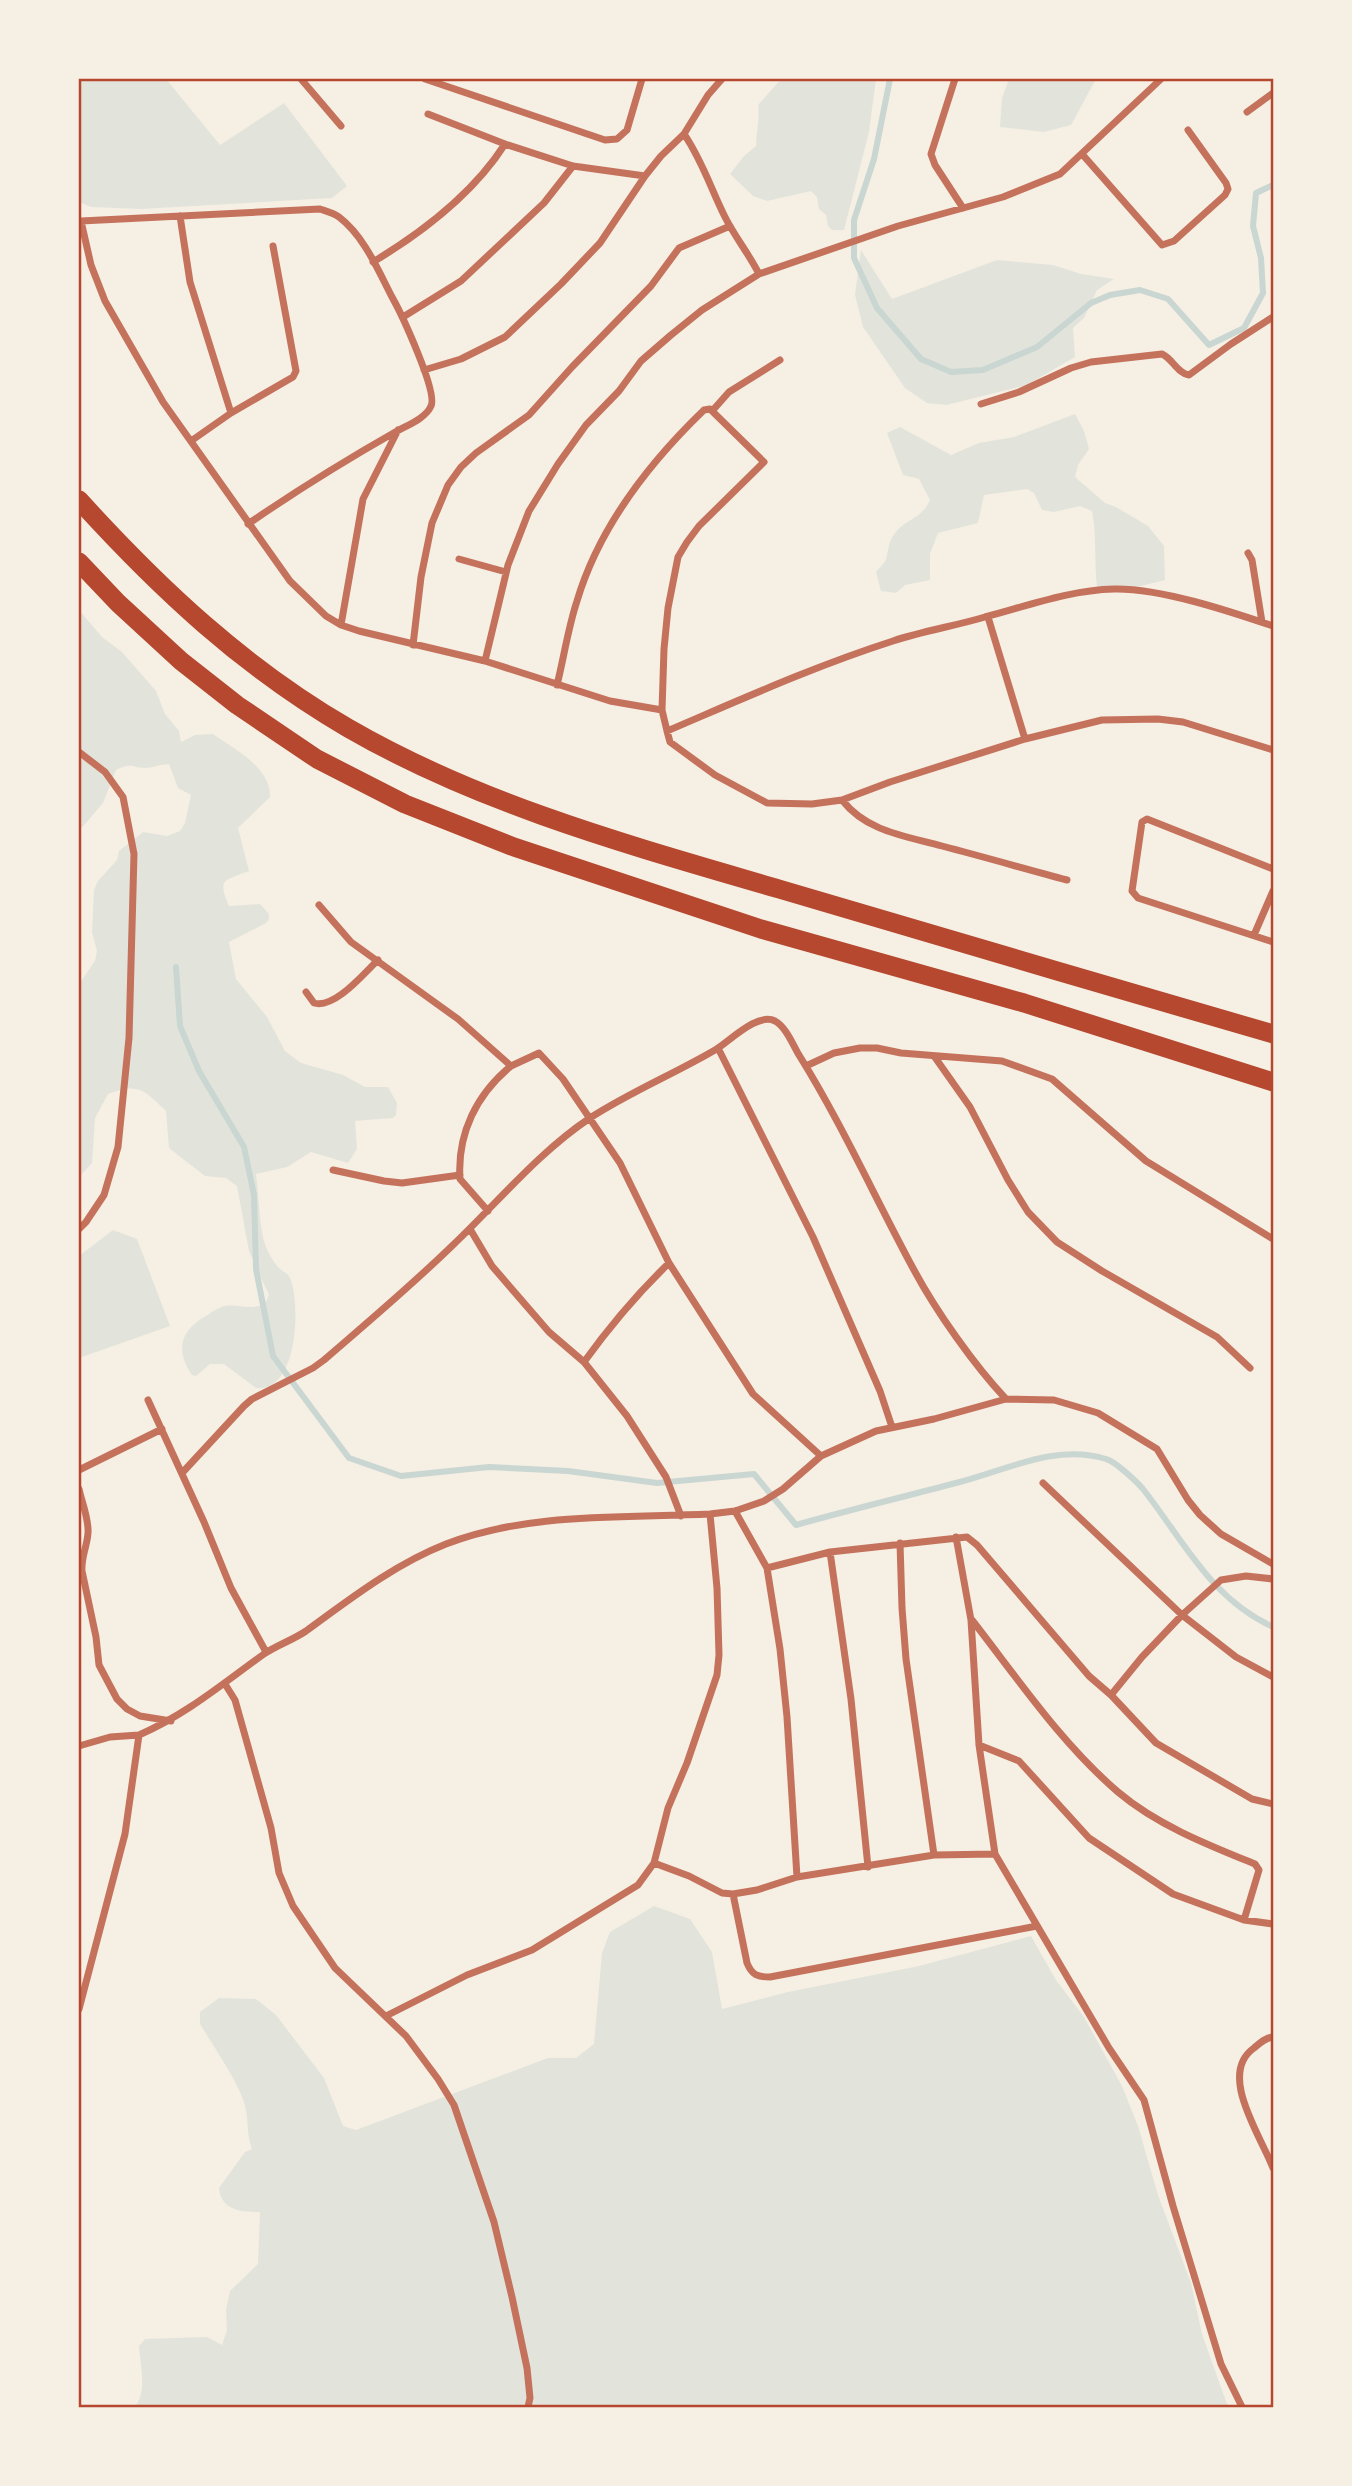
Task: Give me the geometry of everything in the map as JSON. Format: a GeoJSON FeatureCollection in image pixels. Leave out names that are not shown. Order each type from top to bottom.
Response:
{"type":"FeatureCollection","features":[{"type":"Feature","properties":{"kind":"highway"},"geometry":{"type":"LineString","coordinates":[[79,500],[168,593],[228,646],[275,682],[349,728],[482,793],[635,846],[1273,1034]]}},
{"type":"Feature","properties":{"kind":"highway"},"geometry":{"type":"LineString","coordinates":[[79,562],[118,603],[181,661],[237,705],[317,759],[405,804],[514,847],[761,929],[1024,1003],[1273,1082]]}},
{"type":"Feature","properties":{"kind":"street"},"geometry":{"type":"LineString","coordinates":[[301,79],[341,126]]}},
{"type":"Feature","properties":{"kind":"street"},"geometry":{"type":"LineString","coordinates":[[425,79],[605,141],[617,139],[627,131],[642,79]]}},
{"type":"Feature","properties":{"kind":"street"},"geometry":{"type":"LineString","coordinates":[[424,370],[461,359],[505,337],[561,284],[600,243],[645,176],[684,134],[702,103],[722,79]]}},
{"type":"Feature","properties":{"kind":"street"},"geometry":{"type":"LineString","coordinates":[[955,79],[931,154],[963,208]]}},
{"type":"Feature","properties":{"kind":"street"},"geometry":{"type":"LineString","coordinates":[[485,661],[506,572],[530,511],[558,464],[586,425],[619,391],[641,361],[702,310],[759,274],[898,226],[1003,197],[1060,174],[1161,79]]}},
{"type":"Feature","properties":{"kind":"street"},"geometry":{"type":"LineString","coordinates":[[1247,112],[1273,93]]}},
{"type":"Feature","properties":{"kind":"street"},"geometry":{"type":"LineString","coordinates":[[428,114],[505,144],[573,166],[645,176]]}},
{"type":"Feature","properties":{"kind":"street"},"geometry":{"type":"LineString","coordinates":[[1082,154],[1162,245],[1167,244],[1174,241],[1225,195],[1228,189],[1188,130]]}},
{"type":"Feature","properties":{"kind":"street"},"geometry":{"type":"LineString","coordinates":[[684,134],[697,153],[730,226],[759,274]]}},
{"type":"Feature","properties":{"kind":"street"},"geometry":{"type":"LineString","coordinates":[[373,261],[407,242],[443,213],[496,159],[505,144]]}},
{"type":"Feature","properties":{"kind":"street"},"geometry":{"type":"LineString","coordinates":[[403,317],[461,281],[544,203],[573,166]]}},
{"type":"Feature","properties":{"kind":"street"},"geometry":{"type":"LineString","coordinates":[[248,524],[319,477],[415,421],[431,407],[433,400],[424,370],[403,317],[373,261],[350,227],[338,215],[320,209],[80,221],[91,265],[105,301],[163,402],[248,524],[290,581],[326,616],[341,625],[485,661],[611,701],[662,710]]}},
{"type":"Feature","properties":{"kind":"street"},"geometry":{"type":"LineString","coordinates":[[180,216],[190,282],[231,413]]}},
{"type":"Feature","properties":{"kind":"street"},"geometry":{"type":"LineString","coordinates":[[413,645],[421,578],[432,523],[438,503],[454,476],[476,453],[529,415],[651,286],[680,248],[730,226]]}},
{"type":"Feature","properties":{"kind":"street"},"geometry":{"type":"LineString","coordinates":[[191,441],[231,413],[293,377],[297,364],[272,246]]}},
{"type":"Feature","properties":{"kind":"street"},"geometry":{"type":"LineString","coordinates":[[981,404],[1091,362],[1162,354],[1181,372],[1189,375],[1273,317]]}},
{"type":"Feature","properties":{"kind":"street"},"geometry":{"type":"LineString","coordinates":[[713,410],[729,392],[780,360]]}},
{"type":"Feature","properties":{"kind":"street"},"geometry":{"type":"LineString","coordinates":[[557,685],[576,602],[591,562],[610,527],[627,499],[667,446],[704,410],[713,410],[764,462],[699,526],[678,557],[664,649],[662,710],[670,742],[715,775],[767,803],[812,804],[842,800],[1025,739],[1102,720],[1158,719],[1183,722],[1273,750]]}},
{"type":"Feature","properties":{"kind":"street"},"geometry":{"type":"LineString","coordinates":[[341,625],[363,499],[398,430]]}},
{"type":"Feature","properties":{"kind":"street"},"geometry":{"type":"LineString","coordinates":[[1248,553],[1252,560],[1262,622]]}},
{"type":"Feature","properties":{"kind":"street"},"geometry":{"type":"LineString","coordinates":[[459,559],[506,572]]}},
{"type":"Feature","properties":{"kind":"street"},"geometry":{"type":"LineString","coordinates":[[667,731],[772,684],[895,640],[988,617],[1026,604],[1089,590],[1145,591],[1273,626]]}},
{"type":"Feature","properties":{"kind":"street"},"geometry":{"type":"LineString","coordinates":[[988,617],[1025,739]]}},
{"type":"Feature","properties":{"kind":"street"},"geometry":{"type":"LineString","coordinates":[[79,752],[106,772],[123,797],[134,854],[129,1038],[118,1147],[104,1195],[79,1229]]}},
{"type":"Feature","properties":{"kind":"street"},"geometry":{"type":"LineString","coordinates":[[842,800],[852,813],[873,826],[901,837],[1068,880]]}},
{"type":"Feature","properties":{"kind":"street"},"geometry":{"type":"LineString","coordinates":[[1273,869],[1151,819],[1142,822],[1133,894],[1273,942]]}},
{"type":"Feature","properties":{"kind":"street"},"geometry":{"type":"LineString","coordinates":[[1254,935],[1273,891]]}},
{"type":"Feature","properties":{"kind":"street"},"geometry":{"type":"LineString","coordinates":[[319,905],[351,942],[458,1019],[511,1066]]}},
{"type":"Feature","properties":{"kind":"street"},"geometry":{"type":"LineString","coordinates":[[306,992],[314,1003],[326,1003],[346,990],[378,960]]}},
{"type":"Feature","properties":{"kind":"street"},"geometry":{"type":"LineString","coordinates":[[182,1473],[244,1406],[313,1368],[390,1303],[547,1154],[589,1119],[718,1048],[734,1034],[763,1019],[773,1020],[781,1027],[806,1066],[915,1273],[962,1345],[1006,1399]]}},
{"type":"Feature","properties":{"kind":"street"},"geometry":{"type":"LineString","coordinates":[[718,1048],[813,1237],[880,1391],[892,1427]]}},
{"type":"Feature","properties":{"kind":"street"},"geometry":{"type":"LineString","coordinates":[[806,1066],[834,1054],[860,1048],[1002,1061],[1052,1079],[1146,1161],[1273,1239]]}},
{"type":"Feature","properties":{"kind":"street"},"geometry":{"type":"LineString","coordinates":[[488,1211],[461,1181],[463,1140],[474,1109],[484,1092],[511,1066],[539,1054],[544,1056],[563,1079],[620,1163],[669,1263],[753,1394],[821,1457]]}},
{"type":"Feature","properties":{"kind":"street"},"geometry":{"type":"LineString","coordinates":[[934,1056],[970,1107],[1028,1212],[1058,1241],[1102,1271],[1217,1337],[1250,1368]]}},
{"type":"Feature","properties":{"kind":"street"},"geometry":{"type":"LineString","coordinates":[[333,1170],[402,1182],[460,1175]]}},
{"type":"Feature","properties":{"kind":"street"},"geometry":{"type":"LineString","coordinates":[[470,1229],[492,1266],[549,1332],[584,1363],[627,1416],[666,1477],[681,1516]]}},
{"type":"Feature","properties":{"kind":"street"},"geometry":{"type":"LineString","coordinates":[[584,1363],[625,1308],[669,1263]]}},
{"type":"Feature","properties":{"kind":"street"},"geometry":{"type":"LineString","coordinates":[[79,1746],[110,1737],[139,1735],[171,1721],[266,1652],[303,1633],[340,1606],[416,1559],[466,1537],[523,1523],[735,1511],[764,1502],[821,1457],[876,1431],[1006,1399],[1054,1400],[1098,1413],[1133,1432],[1157,1449],[1200,1515],[1221,1534],[1273,1564]]}},
{"type":"Feature","properties":{"kind":"street"},"geometry":{"type":"LineString","coordinates":[[148,1400],[231,1588],[266,1652]]}},
{"type":"Feature","properties":{"kind":"street"},"geometry":{"type":"LineString","coordinates":[[79,1470],[162,1429]]}},
{"type":"Feature","properties":{"kind":"street"},"geometry":{"type":"LineString","coordinates":[[1043,1483],[1182,1615],[1236,1657],[1273,1677]]}},
{"type":"Feature","properties":{"kind":"street"},"geometry":{"type":"LineString","coordinates":[[79,1489],[88,1533],[81,1561],[99,1665],[117,1699],[127,1709],[140,1716],[171,1721]]}},
{"type":"Feature","properties":{"kind":"street"},"geometry":{"type":"LineString","coordinates":[[735,1511],[767,1568],[780,1648],[787,1717],[797,1877]]}},
{"type":"Feature","properties":{"kind":"street"},"geometry":{"type":"LineString","coordinates":[[387,2016],[467,1975],[532,1950],[638,1885],[654,1863],[668,1808],[687,1763],[717,1675],[717,1588],[709,1514]]}},
{"type":"Feature","properties":{"kind":"street"},"geometry":{"type":"LineString","coordinates":[[956,1537],[971,1620],[979,1745],[995,1854],[1109,2048],[1144,2100],[1221,2364],[1242,2407]]}},
{"type":"Feature","properties":{"kind":"street"},"geometry":{"type":"LineString","coordinates":[[767,1568],[830,1552],[967,1537],[977,1545],[1089,1676],[1111,1695],[1156,1743],[1252,1799],[1273,1804]]}},
{"type":"Feature","properties":{"kind":"street"},"geometry":{"type":"LineString","coordinates":[[900,1543],[906,1659],[934,1856]]}},
{"type":"Feature","properties":{"kind":"street"},"geometry":{"type":"LineString","coordinates":[[830,1552],[851,1699],[868,1867]]}},
{"type":"Feature","properties":{"kind":"street"},"geometry":{"type":"LineString","coordinates":[[1111,1695],[1182,1615],[1221,1580],[1246,1576],[1273,1579]]}},
{"type":"Feature","properties":{"kind":"street"},"geometry":{"type":"LineString","coordinates":[[971,1620],[1073,1748],[1119,1793],[1172,1828],[1255,1864],[1259,1870],[1244,1920]]}},
{"type":"Feature","properties":{"kind":"street"},"geometry":{"type":"LineString","coordinates":[[225,1684],[235,1700],[271,1828],[279,1873],[293,1906],[335,1968],[407,2036],[454,2105],[494,2222],[527,2368],[530,2398],[527,2407]]}},
{"type":"Feature","properties":{"kind":"street"},"geometry":{"type":"LineString","coordinates":[[79,2009],[125,1834],[139,1735]]}},
{"type":"Feature","properties":{"kind":"street"},"geometry":{"type":"LineString","coordinates":[[979,1745],[1018,1761],[1089,1838],[1174,1894],[1244,1920],[1273,1924]]}},
{"type":"Feature","properties":{"kind":"street"},"geometry":{"type":"LineString","coordinates":[[654,1863],[689,1876],[722,1893],[733,1894],[757,1891],[797,1877],[934,1856],[995,1854]]}},
{"type":"Feature","properties":{"kind":"street"},"geometry":{"type":"LineString","coordinates":[[733,1894],[747,1963],[751,1973],[757,1977],[770,1977],[1037,1926]]}},
{"type":"Feature","properties":{"kind":"street"},"geometry":{"type":"LineString","coordinates":[[1273,2037],[1248,2052],[1240,2062],[1238,2085],[1273,2168]]}},
{"type":"Feature","properties":{"kind":"shaded area"},"geometry":{"type":"Polygon","coordinates":[[[79,79],[166,79],[220,145],[284,103],[347,186],[332,198],[141,209],[91,207],[79,202],[79,79]]]}},
{"type":"Feature","properties":{"kind":"shaded area"},"geometry":{"type":"Polygon","coordinates":[[[781,79],[876,79],[869,132],[844,230],[832,230],[828,226],[826,215],[819,209],[817,197],[811,191],[767,201],[753,196],[730,174],[756,146],[758,105],[781,79]]]}},
{"type":"Feature","properties":{"kind":"shaded area"},"geometry":{"type":"Polygon","coordinates":[[[1009,79],[1096,79],[1071,125],[1044,132],[1000,127],[1002,98],[1009,79]]]}},
{"type":"Feature","properties":{"kind":"shaded area"},"geometry":{"type":"Polygon","coordinates":[[[861,250],[892,299],[997,260],[1053,265],[1081,274],[1114,279],[1097,290],[1084,318],[1073,328],[1075,357],[1027,385],[947,405],[927,403],[905,388],[863,327],[855,295],[861,250]]]}},
{"type":"Feature","properties":{"kind":"shaded area"},"geometry":{"type":"Polygon","coordinates":[[[1075,414],[1089,449],[1078,465],[1075,477],[1105,503],[1148,526],[1164,546],[1165,580],[1137,587],[1097,587],[1092,511],[1080,506],[1054,512],[1042,510],[1034,493],[1027,489],[984,495],[978,523],[938,533],[930,554],[930,580],[905,585],[896,593],[881,591],[876,572],[885,561],[893,536],[923,511],[930,500],[919,479],[903,475],[887,433],[900,427],[951,455],[979,443],[1014,437],[1075,414]]]}},
{"type":"Feature","properties":{"kind":"shaded area"},"geometry":{"type":"Polygon","coordinates":[[[79,610],[102,637],[122,652],[156,691],[165,714],[179,731],[181,742],[195,735],[213,734],[250,760],[269,786],[270,797],[238,828],[249,871],[229,879],[223,885],[229,906],[260,904],[269,914],[266,923],[229,942],[236,979],[267,1017],[285,1051],[301,1063],[343,1075],[365,1087],[388,1087],[397,1103],[396,1115],[393,1118],[355,1121],[357,1149],[348,1163],[311,1152],[287,1167],[256,1174],[265,1244],[275,1263],[290,1278],[295,1307],[293,1345],[288,1362],[281,1377],[270,1386],[256,1388],[224,1364],[210,1364],[196,1376],[192,1375],[183,1358],[182,1349],[186,1334],[197,1322],[223,1307],[261,1305],[269,1295],[249,1251],[237,1186],[226,1178],[205,1176],[169,1148],[166,1111],[146,1093],[134,1089],[108,1094],[95,1118],[92,1163],[79,1177],[79,984],[95,961],[97,951],[92,932],[94,890],[98,881],[117,860],[119,851],[143,832],[167,836],[180,831],[185,823],[191,795],[178,788],[169,764],[148,768],[121,768],[116,770],[103,803],[79,831],[79,610]]]}},
{"type":"Feature","properties":{"kind":"shaded area"},"geometry":{"type":"Polygon","coordinates":[[[113,1230],[137,1239],[170,1326],[79,1358],[79,1256],[113,1230]]]}},
{"type":"Feature","properties":{"kind":"shaded area"},"geometry":{"type":"Polygon","coordinates":[[[654,1906],[690,1919],[712,1952],[722,2009],[788,1992],[919,1966],[1031,1936],[1056,1980],[1084,2017],[1122,2086],[1191,2283],[1202,2334],[1228,2407],[134,2407],[141,2395],[139,2346],[145,2339],[207,2337],[222,2345],[227,2330],[226,2310],[230,2291],[258,2264],[260,2212],[233,2208],[223,2201],[219,2188],[245,2152],[252,2149],[245,2106],[232,2077],[200,2024],[200,2012],[219,1998],[256,1999],[276,2015],[324,2078],[343,2126],[356,2130],[548,2058],[576,2058],[594,2044],[602,1953],[610,1932],[654,1906]]]}},
{"type":"Feature","properties":{"kind":"waterway"},"geometry":{"type":"LineString","coordinates":[[890,79],[874,159],[854,220],[854,258],[877,308],[921,359],[951,372],[983,370],[1037,347],[1091,303],[1110,295],[1140,290],[1168,299],[1209,345],[1244,328],[1263,293],[1261,258],[1253,226],[1256,193],[1273,185]]}},
{"type":"Feature","properties":{"kind":"waterway"},"geometry":{"type":"LineString","coordinates":[[176,967],[180,1026],[199,1071],[244,1147],[254,1195],[256,1269],[273,1356],[349,1458],[401,1476],[489,1467],[568,1471],[657,1483],[754,1474],[796,1525],[956,1483],[1030,1460],[1068,1454],[1087,1455],[1106,1459],[1131,1477],[1215,1584],[1232,1601],[1273,1627]]}}]}
